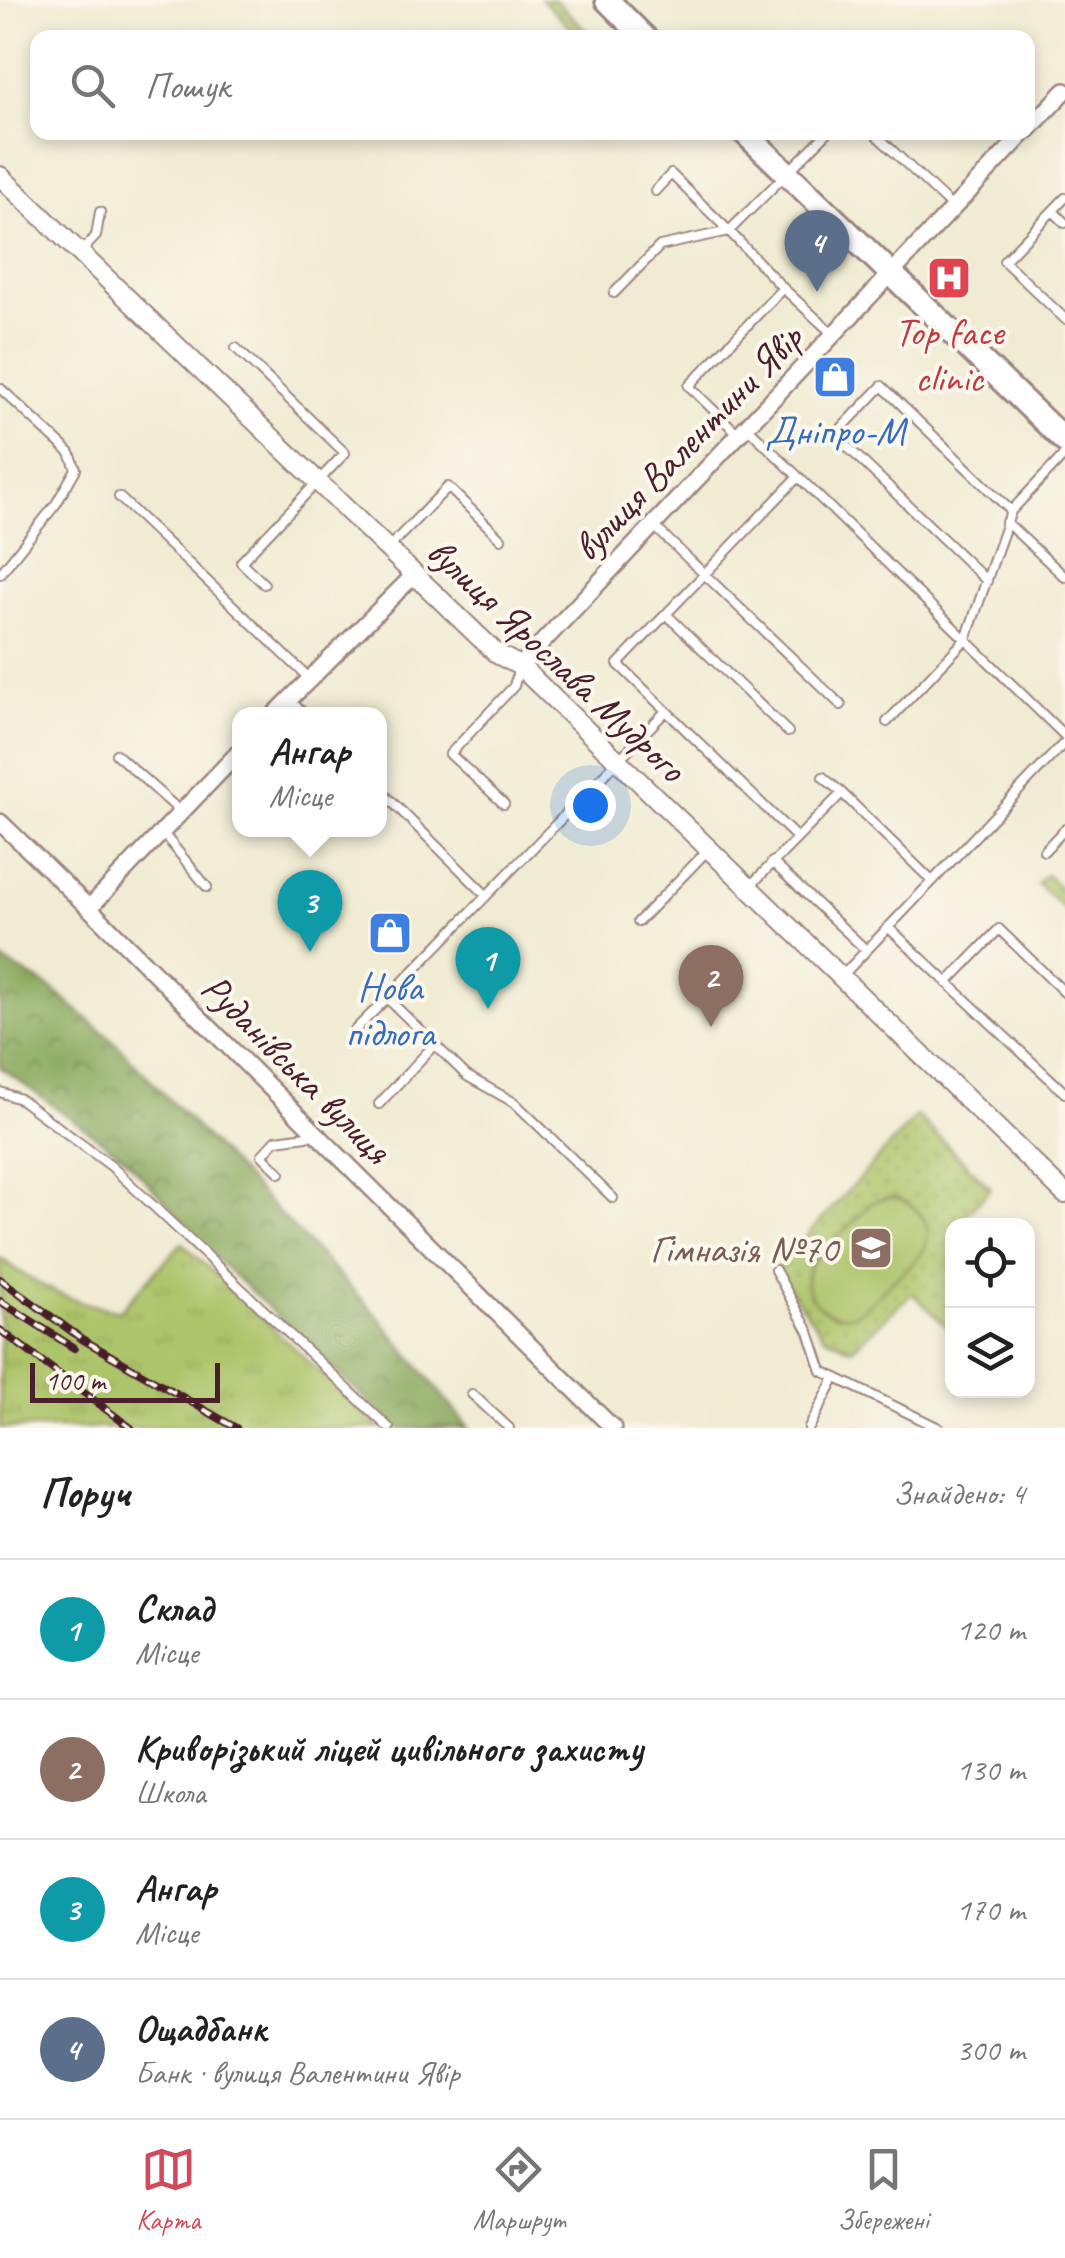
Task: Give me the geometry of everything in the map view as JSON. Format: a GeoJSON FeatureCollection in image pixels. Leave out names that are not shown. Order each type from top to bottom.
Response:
{"type":"FeatureCollection","features":[{"type":"Feature","properties":{"kind":"main road"},"geometry":{"type":"LineString","coordinates":[[606,0],[638,30]]}},
{"type":"Feature","properties":{"kind":"main road"},"geometry":{"type":"LineString","coordinates":[[752,140],[1065,441]]}},
{"type":"Feature","properties":{"kind":"street","name":"вулиця Валентини Явір"},"geometry":{"type":"LineString","coordinates":[[1035,122],[1065,90]]}},
{"type":"Feature","properties":{"kind":"street","name":"вулиця Валентини Явір"},"geometry":{"type":"LineString","coordinates":[[520,666],[1018,140]]}},
{"type":"Feature","properties":{"kind":"street","name":"вулиця Ярослава Мудрого"},"geometry":{"type":"LineString","coordinates":[[0,176],[496,654],[520,666],[1065,1194]]}},
{"type":"Feature","properties":{"kind":"street"},"geometry":{"type":"LineString","coordinates":[[282,707],[414,575]]}},
{"type":"Feature","properties":{"kind":"street"},"geometry":{"type":"LineString","coordinates":[[89,908],[232,759]]}},
{"type":"Feature","properties":{"kind":"street","name":"Руданівська вулиця"},"geometry":{"type":"LineString","coordinates":[[0,822],[614,1428]]}},
{"type":"Feature","properties":{"kind":"lane"},"geometry":{"type":"LineString","coordinates":[[614,293],[660,246],[729,231],[820,140]]}},
{"type":"Feature","properties":{"kind":"lane"},"geometry":{"type":"LineString","coordinates":[[882,140],[954,208]]}},
{"type":"Feature","properties":{"kind":"lane"},"geometry":{"type":"LineString","coordinates":[[655,190],[671,174],[834,335]]}},
{"type":"Feature","properties":{"kind":"lane"},"geometry":{"type":"LineString","coordinates":[[1065,198],[1004,261],[1065,319]]}},
{"type":"Feature","properties":{"kind":"lane"},"geometry":{"type":"LineString","coordinates":[[1052,211],[1065,224]]}},
{"type":"Feature","properties":{"kind":"lane"},"geometry":{"type":"LineString","coordinates":[[80,254],[96,236],[100,212]]}},
{"type":"Feature","properties":{"kind":"lane"},"geometry":{"type":"LineString","coordinates":[[783,288],[689,386],[798,477],[1065,739],[841,978]]}},
{"type":"Feature","properties":{"kind":"lane"},"geometry":{"type":"LineString","coordinates":[[236,348],[346,452],[241,562],[264,584]]}},
{"type":"Feature","properties":{"kind":"lane"},"geometry":{"type":"LineString","coordinates":[[986,582],[834,435],[882,386],[1011,511]]}},
{"type":"Feature","properties":{"kind":"lane"},"geometry":{"type":"LineString","coordinates":[[0,388],[70,453],[76,469],[56,504],[0,574]]}},
{"type":"Feature","properties":{"kind":"lane"},"geometry":{"type":"LineString","coordinates":[[887,722],[966,639],[1011,511],[1065,454]]}},
{"type":"Feature","properties":{"kind":"lane"},"geometry":{"type":"LineString","coordinates":[[796,837],[618,664],[798,477]]}},
{"type":"Feature","properties":{"kind":"lane"},"geometry":{"type":"LineString","coordinates":[[387,549],[448,487],[501,539]]}},
{"type":"Feature","properties":{"kind":"lane"},"geometry":{"type":"LineString","coordinates":[[119,497],[310,679]]}},
{"type":"Feature","properties":{"kind":"lane"},"geometry":{"type":"LineString","coordinates":[[1006,522],[1065,577]]}},
{"type":"Feature","properties":{"kind":"lane"},"geometry":{"type":"LineString","coordinates":[[653,525],[841,705]]}},
{"type":"Feature","properties":{"kind":"lane"},"geometry":{"type":"LineString","coordinates":[[666,614],[788,732]]}},
{"type":"Feature","properties":{"kind":"lane"},"geometry":{"type":"LineString","coordinates":[[504,804],[450,754],[514,686],[520,666]]}},
{"type":"Feature","properties":{"kind":"lane"},"geometry":{"type":"LineString","coordinates":[[289,700],[296,707]]}},
{"type":"Feature","properties":{"kind":"lane"},"geometry":{"type":"LineString","coordinates":[[355,1030],[666,710]]}},
{"type":"Feature","properties":{"kind":"lane"},"geometry":{"type":"LineString","coordinates":[[116,754],[181,812]]}},
{"type":"Feature","properties":{"kind":"lane"},"geometry":{"type":"LineString","coordinates":[[823,777],[932,881]]}},
{"type":"Feature","properties":{"kind":"lane"},"geometry":{"type":"LineString","coordinates":[[748,888],[842,793]]}},
{"type":"Feature","properties":{"kind":"lane"},"geometry":{"type":"LineString","coordinates":[[387,797],[486,894]]}},
{"type":"Feature","properties":{"kind":"lane"},"geometry":{"type":"LineString","coordinates":[[1044,851],[1065,830]]}},
{"type":"Feature","properties":{"kind":"lane"},"geometry":{"type":"LineString","coordinates":[[162,832],[207,887]]}},
{"type":"Feature","properties":{"kind":"lane"},"geometry":{"type":"LineString","coordinates":[[638,922],[709,849]]}},
{"type":"Feature","properties":{"kind":"lane"},"geometry":{"type":"LineString","coordinates":[[772,862],[866,950]]}},
{"type":"Feature","properties":{"kind":"lane"},"geometry":{"type":"LineString","coordinates":[[888,927],[1065,1093]]}},
{"type":"Feature","properties":{"kind":"lane"},"geometry":{"type":"LineString","coordinates":[[947,983],[999,929],[1065,993]]}},
{"type":"Feature","properties":{"kind":"lane"},"geometry":{"type":"LineString","coordinates":[[387,998],[467,1076],[515,1103],[613,1198]]}},
{"type":"Feature","properties":{"kind":"lane"},"geometry":{"type":"LineString","coordinates":[[379,1104],[435,1044]]}},
{"type":"Feature","properties":{"kind":"lane"},"geometry":{"type":"LineString","coordinates":[[0,1092],[20,1099],[110,1166],[389,1428]]}},
{"type":"Feature","properties":{"kind":"lane"},"geometry":{"type":"LineString","coordinates":[[280,1174],[262,1154],[276,1140],[319,1135]]}},
{"type":"Feature","properties":{"kind":"lane"},"geometry":{"type":"LineString","coordinates":[[774,1270],[809,1332],[822,1371],[938,1428]]}},
{"type":"Feature","properties":{"kind":"lane"},"geometry":{"type":"LineString","coordinates":[[810,1428],[835,1378]]}},
{"type":"Feature","properties":{"kind":"lane"},"geometry":{"type":"LineString","coordinates":[[472,1394],[509,1428]]}},
{"type":"Feature","properties":{"kind":"green space"},"geometry":{"type":"Polygon","coordinates":[[[542,0],[555,0],[586,30],[573,30],[542,0]]]}},
{"type":"Feature","properties":{"kind":"green space"},"geometry":{"type":"Polygon","coordinates":[[[1046,875],[1065,892],[1065,910],[1037,884],[1046,875]]]}},
{"type":"Feature","properties":{"kind":"green space"},"geometry":{"type":"Polygon","coordinates":[[[0,959],[51,988],[111,1039],[377,1315],[469,1428],[396,1428],[190,1234],[192,1231],[123,1156],[0,1067],[0,959]]]}},
{"type":"Feature","properties":{"kind":"green space"},"geometry":{"type":"Polygon","coordinates":[[[917,1116],[991,1188],[963,1218],[945,1218],[945,1325],[912,1293],[852,1349],[824,1336],[775,1270],[917,1116]]]}},
{"type":"Feature","properties":{"kind":"green space"},"geometry":{"type":"Polygon","coordinates":[[[890,1197],[907,1203],[925,1221],[928,1238],[922,1253],[860,1311],[844,1315],[825,1310],[814,1301],[807,1287],[811,1264],[873,1202],[890,1197]]]}},
{"type":"Feature","properties":{"kind":"green space"},"geometry":{"type":"Polygon","coordinates":[[[182,1243],[380,1428],[0,1428],[0,1258],[56,1292],[119,1311],[182,1243]]]}},
{"type":"Feature","properties":{"kind":"railway"},"geometry":{"type":"LineString","coordinates":[[0,1279],[82,1339],[236,1428]]}},
{"type":"Feature","properties":{"kind":"railway"},"geometry":{"type":"LineString","coordinates":[[0,1301],[74,1348]]}},
{"type":"Feature","properties":{"kind":"railway"},"geometry":{"type":"LineString","coordinates":[[0,1330],[131,1428]]}},
{"type":"Feature","properties":{"kind":"place","name":"Top face clinic"},"geometry":{"type":"Point","coordinates":[949,278]}},
{"type":"Feature","properties":{"kind":"place","name":"Ощадбанк"},"geometry":{"type":"Point","coordinates":[817,292]}},
{"type":"Feature","properties":{"kind":"place","name":"Дніпро-М"},"geometry":{"type":"Point","coordinates":[835,377]}},
{"type":"Feature","properties":{"kind":"place","name":"Нова підлога"},"geometry":{"type":"Point","coordinates":[390,933]}},
{"type":"Feature","properties":{"kind":"place","name":"Ангар"},"geometry":{"type":"Point","coordinates":[310,952]}},
{"type":"Feature","properties":{"kind":"place","name":"Склад"},"geometry":{"type":"Point","coordinates":[488,1009]}},
{"type":"Feature","properties":{"kind":"place","name":"Криворізький ліцей цивільного захисту"},"geometry":{"type":"Point","coordinates":[711,1027]}},
{"type":"Feature","properties":{"kind":"place","name":"Гімназія №70"},"geometry":{"type":"Point","coordinates":[871,1248]}}]}
